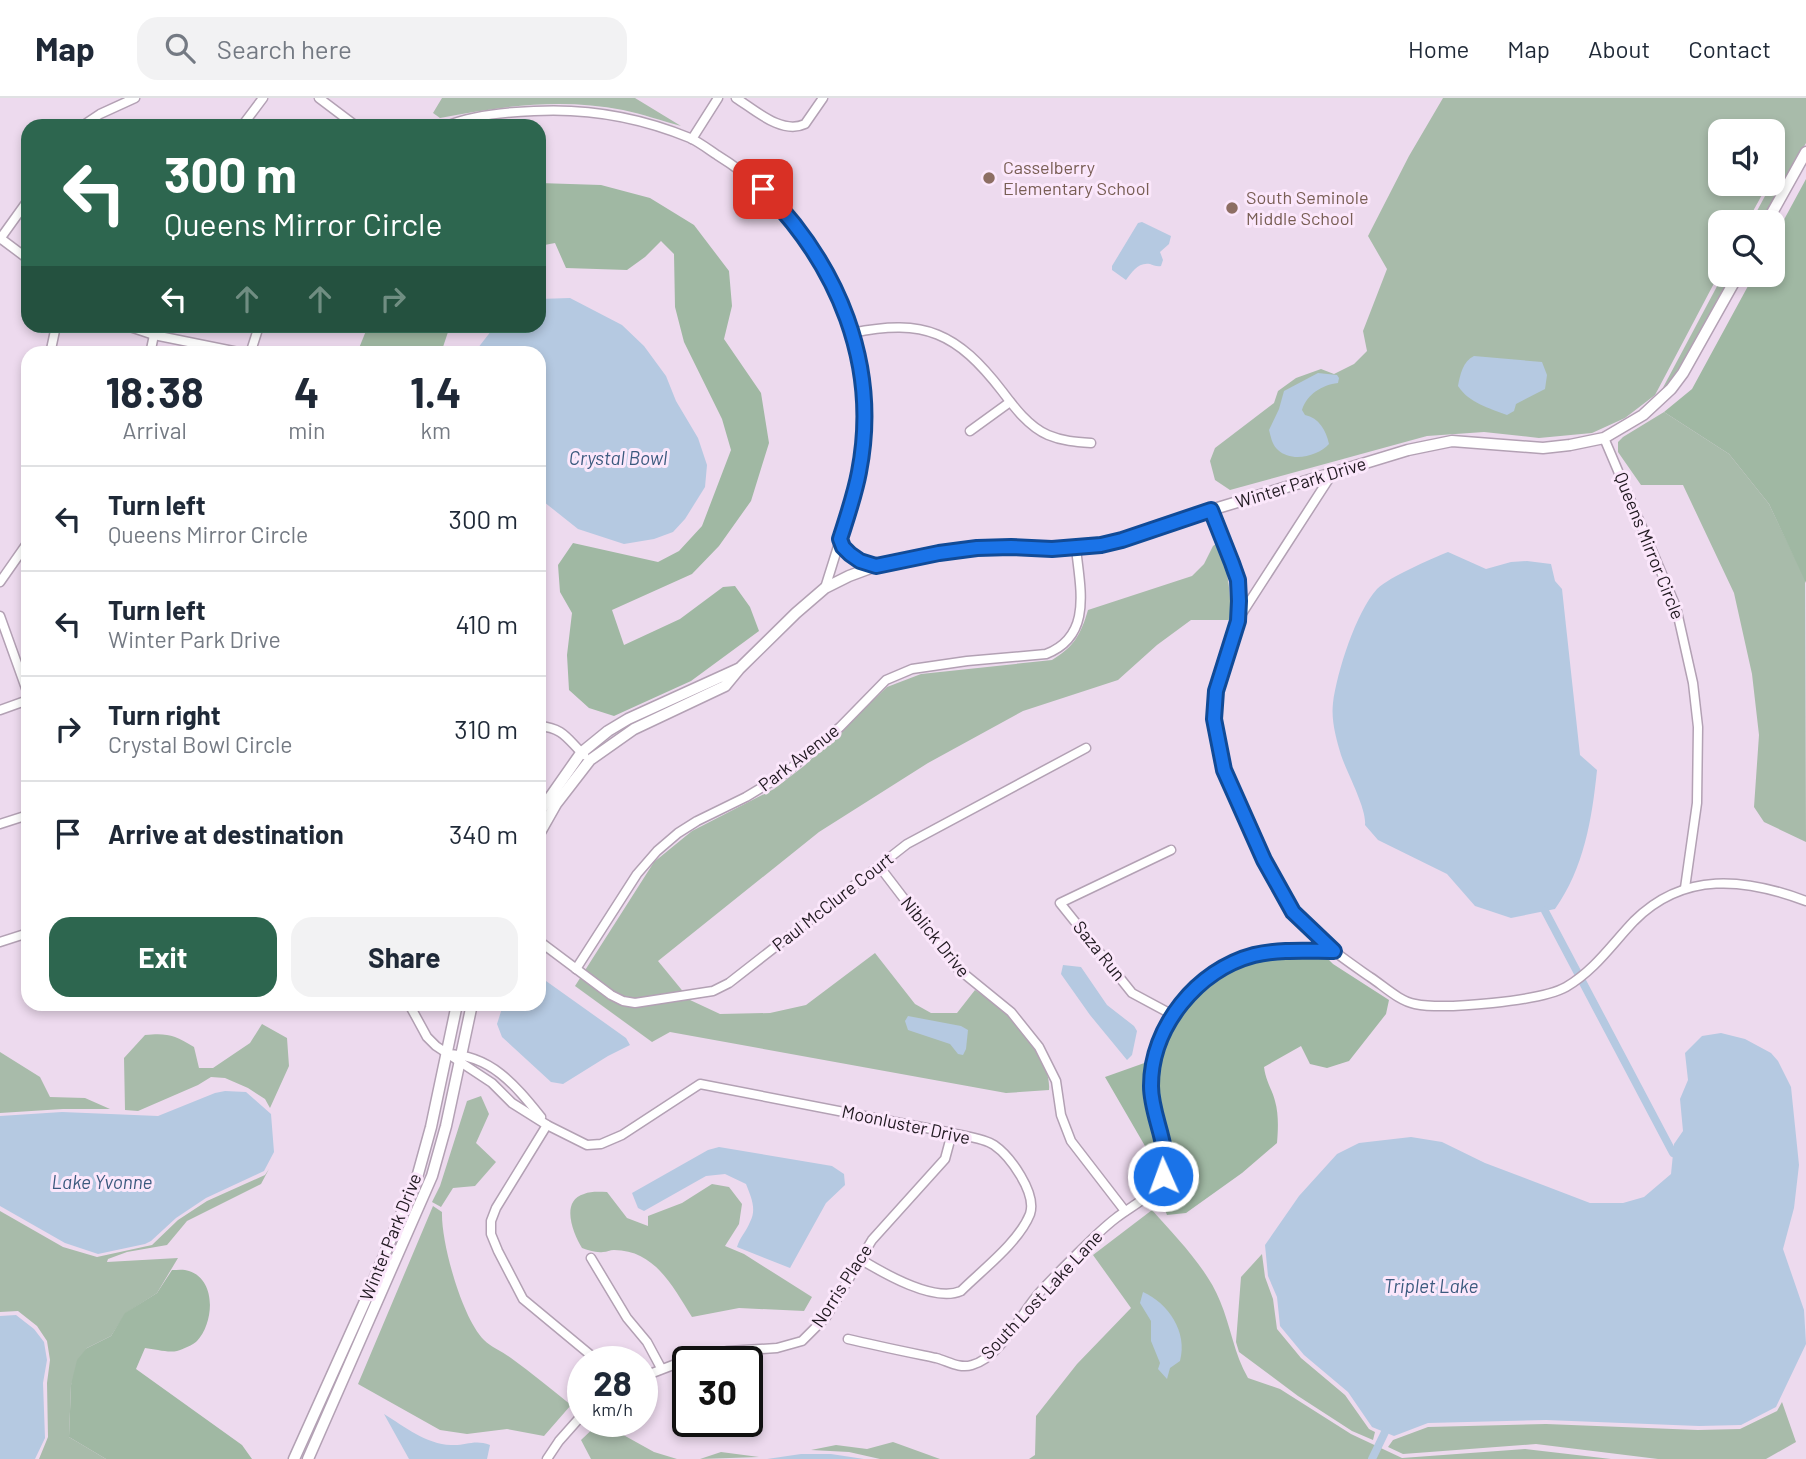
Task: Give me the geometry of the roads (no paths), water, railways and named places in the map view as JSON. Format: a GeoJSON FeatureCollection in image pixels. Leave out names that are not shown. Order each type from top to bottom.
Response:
{"type":"FeatureCollection","features":[{"type":"Feature","properties":{"kind":"street"},"geometry":{"type":"LineString","coordinates":[[92,119],[135,98]]}},
{"type":"Feature","properties":{"kind":"street"},"geometry":{"type":"LineString","coordinates":[[247,119],[263,98]]}},
{"type":"Feature","properties":{"kind":"street"},"geometry":{"type":"LineString","coordinates":[[319,98],[347,119]]}},
{"type":"Feature","properties":{"kind":"street"},"geometry":{"type":"LineString","coordinates":[[692,139],[718,98]]}},
{"type":"Feature","properties":{"kind":"street"},"geometry":{"type":"LineString","coordinates":[[736,98],[780,125],[790,128],[800,127],[812,117],[823,98]]}},
{"type":"Feature","properties":{"kind":"street"},"geometry":{"type":"LineString","coordinates":[[473,119],[569,110],[623,116],[692,139],[738,168],[784,211],[820,258],[852,333],[863,390],[863,440],[859,470],[825,587]]}},
{"type":"Feature","properties":{"kind":"street"},"geometry":{"type":"LineString","coordinates":[[1774,210],[1806,152]]}},
{"type":"Feature","properties":{"kind":"street"},"geometry":{"type":"LineString","coordinates":[[21,210],[0,239],[21,254]]}},
{"type":"Feature","properties":{"kind":"street","name":"Winter Park Drive"},"geometry":{"type":"LineString","coordinates":[[546,822],[556,804],[590,760],[634,729],[725,686],[739,669],[825,587],[876,566],[939,553],[977,548],[1076,548],[1122,540],[1408,450],[1452,441],[1543,448],[1570,446],[1604,438],[1643,415],[1671,389],[1683,373],[1731,287]]}},
{"type":"Feature","properties":{"kind":"street"},"geometry":{"type":"LineString","coordinates":[[852,333],[901,326],[923,329],[947,338],[967,351],[982,366],[1030,424],[1047,435],[1063,440],[1091,443]]}},
{"type":"Feature","properties":{"kind":"street"},"geometry":{"type":"LineString","coordinates":[[148,333],[209,346]]}},
{"type":"Feature","properties":{"kind":"street"},"geometry":{"type":"LineString","coordinates":[[152,346],[154,335]]}},
{"type":"Feature","properties":{"kind":"street"},"geometry":{"type":"LineString","coordinates":[[970,431],[1010,402]]}},
{"type":"Feature","properties":{"kind":"street","name":"Queens Mirror Circle"},"geometry":{"type":"LineString","coordinates":[[1604,438],[1676,607],[1693,683],[1698,727],[1698,803],[1685,888]]}},
{"type":"Feature","properties":{"kind":"street"},"geometry":{"type":"LineString","coordinates":[[1332,474],[1238,621],[1216,691],[1214,719],[1224,770],[1264,860],[1293,912],[1334,951],[1402,999],[1415,1004],[1455,1005],[1535,998],[1550,995],[1577,980],[1604,956],[1650,906],[1685,888],[1713,884],[1759,885],[1806,901]]}},
{"type":"Feature","properties":{"kind":"street"},"geometry":{"type":"LineString","coordinates":[[1211,510],[1238,580],[1238,621]]}},
{"type":"Feature","properties":{"kind":"street"},"geometry":{"type":"LineString","coordinates":[[840,539],[850,554],[860,561],[876,566]]}},
{"type":"Feature","properties":{"kind":"street","name":"Park Avenue"},"geometry":{"type":"LineString","coordinates":[[576,969],[637,874],[657,851],[687,827],[784,774],[832,735],[886,680],[912,669],[967,660],[1046,654],[1068,641],[1080,614],[1076,548]]}},
{"type":"Feature","properties":{"kind":"street"},"geometry":{"type":"LineString","coordinates":[[0,582],[21,552]]}},
{"type":"Feature","properties":{"kind":"street"},"geometry":{"type":"LineString","coordinates":[[0,616],[21,674]]}},
{"type":"Feature","properties":{"kind":"street","name":"Winter Park Drive"},"geometry":{"type":"LineString","coordinates":[[546,803],[581,753],[608,731],[628,719],[739,669]]}},
{"type":"Feature","properties":{"kind":"street"},"geometry":{"type":"LineString","coordinates":[[0,710],[21,702]]}},
{"type":"Feature","properties":{"kind":"street"},"geometry":{"type":"LineString","coordinates":[[546,726],[562,732],[590,760]]}},
{"type":"Feature","properties":{"kind":"street","name":"Paul McClure Court"},"geometry":{"type":"LineString","coordinates":[[576,969],[623,1001],[635,1003],[713,992],[729,983],[907,844],[1086,748]]}},
{"type":"Feature","properties":{"kind":"street"},"geometry":{"type":"LineString","coordinates":[[0,824],[21,817]]}},
{"type":"Feature","properties":{"kind":"street","name":"Saza Run"},"geometry":{"type":"LineString","coordinates":[[1171,850],[1060,903],[1132,993],[1173,1015]]}},
{"type":"Feature","properties":{"kind":"street","name":"Niblick Drive"},"geometry":{"type":"LineString","coordinates":[[879,866],[957,968],[1011,1012],[1039,1047],[1056,1081],[1061,1115],[1071,1141],[1125,1211]]}},
{"type":"Feature","properties":{"kind":"street"},"geometry":{"type":"LineString","coordinates":[[0,942],[21,935]]}},
{"type":"Feature","properties":{"kind":"street"},"geometry":{"type":"LineString","coordinates":[[546,946],[576,969]]}},
{"type":"Feature","properties":{"kind":"street","name":"South Lost Lake Lane"},"geometry":{"type":"LineString","coordinates":[[848,1339],[940,1359],[961,1367],[981,1362],[1010,1335],[1039,1293],[1088,1242],[1125,1211],[1144,1200],[1163,1176],[1167,1164],[1152,1103],[1151,1084],[1154,1061],[1162,1037],[1185,998],[1219,970],[1254,955],[1334,951]]}},
{"type":"Feature","properties":{"kind":"street"},"geometry":{"type":"LineString","coordinates":[[413,1011],[426,1037],[447,1054],[460,1059]]}},
{"type":"Feature","properties":{"kind":"street","name":"Winter Park Drive"},"geometry":{"type":"LineString","coordinates":[[308,1459],[373,1298],[418,1174],[456,1011]]}},
{"type":"Feature","properties":{"kind":"street","name":"Winter Park Drive"},"geometry":{"type":"LineString","coordinates":[[294,1459],[432,1175],[470,1011]]}},
{"type":"Feature","properties":{"kind":"street","name":"Moonluster Drive"},"geometry":{"type":"LineString","coordinates":[[460,1059],[474,1056],[501,1074],[522,1094],[547,1125]]}},
{"type":"Feature","properties":{"kind":"street","name":"Moonluster Drive"},"geometry":{"type":"LineString","coordinates":[[460,1059],[512,1102],[580,1143],[601,1144],[622,1135],[700,1084],[952,1133],[993,1144],[1021,1175],[1030,1199],[1031,1211],[1018,1234],[961,1291],[954,1294],[926,1290],[888,1276],[860,1259]]}},
{"type":"Feature","properties":{"kind":"street"},"geometry":{"type":"LineString","coordinates":[[492,1083],[501,1074]]}},
{"type":"Feature","properties":{"kind":"street"},"geometry":{"type":"LineString","coordinates":[[547,1125],[496,1208],[491,1221],[491,1234],[523,1299],[580,1346]]}},
{"type":"Feature","properties":{"kind":"street","name":"Norris Place"},"geometry":{"type":"LineString","coordinates":[[658,1369],[694,1357],[728,1351],[777,1348],[802,1341],[826,1317],[872,1240],[945,1160],[952,1133]]}},
{"type":"Feature","properties":{"kind":"street"},"geometry":{"type":"LineString","coordinates":[[591,1258],[627,1318],[647,1342],[661,1368]]}},
{"type":"Feature","properties":{"kind":"street"},"geometry":{"type":"LineString","coordinates":[[547,1459],[567,1432]]}},
{"type":"Feature","properties":{"kind":"street"},"geometry":{"type":"LineString","coordinates":[[304,1437],[316,1443]]}},
{"type":"Feature","properties":{"kind":"water"},"geometry":{"type":"Polygon","coordinates":[[[1142,222],[1171,236],[1169,244],[1160,252],[1163,260],[1161,266],[1142,265],[1126,280],[1112,270],[1112,266],[1138,223],[1142,222]]]}},
{"type":"Feature","properties":{"kind":"water","name":"Crystal Bowl"},"geometry":{"type":"Polygon","coordinates":[[[570,298],[622,325],[644,346],[666,376],[676,401],[698,438],[707,465],[705,487],[685,519],[673,532],[654,539],[624,544],[578,529],[546,504],[546,346],[479,346],[490,333],[546,333],[546,299],[570,298]]]}},
{"type":"Feature","properties":{"kind":"water"},"geometry":{"type":"Polygon","coordinates":[[[1474,356],[1542,362],[1547,375],[1545,389],[1516,404],[1514,411],[1507,415],[1480,404],[1468,397],[1458,386],[1465,365],[1474,356]]]}},
{"type":"Feature","properties":{"kind":"water"},"geometry":{"type":"Polygon","coordinates":[[[1318,373],[1337,375],[1338,383],[1316,391],[1307,399],[1302,410],[1321,425],[1329,444],[1312,455],[1297,457],[1284,454],[1274,446],[1269,430],[1284,391],[1318,373]]]}},
{"type":"Feature","properties":{"kind":"water"},"geometry":{"type":"Polygon","coordinates":[[[1448,552],[1486,569],[1511,562],[1551,564],[1555,581],[1562,589],[1580,755],[1597,770],[1580,860],[1555,909],[1511,918],[1475,906],[1447,874],[1378,840],[1365,825],[1360,801],[1341,755],[1333,723],[1333,703],[1343,659],[1362,612],[1369,599],[1383,584],[1448,552]]]}},
{"type":"Feature","properties":{"kind":"water"},"geometry":{"type":"Polygon","coordinates":[[[1063,965],[1081,967],[1107,1005],[1134,1026],[1137,1031],[1132,1055],[1127,1060],[1061,974],[1063,965]]]}},
{"type":"Feature","properties":{"kind":"water"},"geometry":{"type":"Polygon","coordinates":[[[546,981],[626,1038],[630,1045],[563,1084],[551,1082],[502,1037],[497,1024],[501,1011],[546,1011],[546,981]]]}},
{"type":"Feature","properties":{"kind":"water"},"geometry":{"type":"Polygon","coordinates":[[[908,1016],[961,1026],[968,1030],[963,1055],[958,1054],[950,1044],[908,1030],[905,1021],[908,1016]]]}},
{"type":"Feature","properties":{"kind":"water","name":"Triplet Lake"},"geometry":{"type":"Polygon","coordinates":[[[1721,1033],[1745,1039],[1771,1053],[1791,1087],[1799,1165],[1794,1208],[1783,1249],[1804,1310],[1806,1344],[1776,1407],[1741,1425],[1546,1420],[1428,1423],[1394,1436],[1372,1427],[1348,1392],[1304,1355],[1280,1326],[1277,1297],[1268,1276],[1265,1245],[1299,1196],[1337,1154],[1359,1143],[1411,1137],[1442,1142],[1485,1163],[1590,1203],[1623,1203],[1644,1197],[1671,1174],[1674,1144],[1683,1131],[1680,1099],[1688,1080],[1685,1053],[1702,1036],[1721,1033]]]}},
{"type":"Feature","properties":{"kind":"water","name":"Lake Yvonne"},"geometry":{"type":"Polygon","coordinates":[[[225,1091],[246,1092],[271,1114],[274,1152],[264,1171],[206,1198],[176,1218],[151,1241],[98,1254],[65,1243],[0,1206],[0,1116],[62,1112],[158,1116],[225,1091]]]}},
{"type":"Feature","properties":{"kind":"water"},"geometry":{"type":"Polygon","coordinates":[[[719,1147],[832,1166],[844,1174],[845,1185],[826,1203],[790,1268],[737,1247],[752,1217],[752,1203],[746,1184],[725,1174],[706,1176],[644,1211],[638,1208],[632,1193],[708,1150],[719,1147]]]}},
{"type":"Feature","properties":{"kind":"water"},"geometry":{"type":"Polygon","coordinates":[[[1143,1292],[1168,1311],[1178,1329],[1182,1350],[1180,1361],[1170,1368],[1167,1379],[1158,1369],[1160,1363],[1151,1341],[1151,1321],[1140,1303],[1143,1292]]]}},
{"type":"Feature","properties":{"kind":"water"},"geometry":{"type":"Polygon","coordinates":[[[16,1315],[34,1329],[44,1342],[47,1360],[43,1383],[45,1438],[35,1459],[0,1459],[0,1316],[16,1315]]]}},
{"type":"Feature","properties":{"kind":"water"},"geometry":{"type":"Polygon","coordinates":[[[384,1414],[433,1442],[490,1445],[487,1459],[409,1459],[384,1414]]]}},
{"type":"Feature","properties":{"kind":"water"},"geometry":{"type":"Polygon","coordinates":[[[801,1454],[831,1454],[864,1459],[767,1459],[801,1454]]]}},
{"type":"Feature","properties":{"kind":"waterway"},"geometry":{"type":"LineString","coordinates":[[1545,911],[1673,1153]]}},
{"type":"Feature","properties":{"kind":"waterway"},"geometry":{"type":"LineString","coordinates":[[1372,1459],[1385,1432]]}},
{"type":"Feature","properties":{"kind":"place","name":"Casselberry Elementary School"},"geometry":{"type":"Point","coordinates":[989,178]}},
{"type":"Feature","properties":{"kind":"place","name":"South Seminole Middle School"},"geometry":{"type":"Point","coordinates":[1232,208]}}]}
